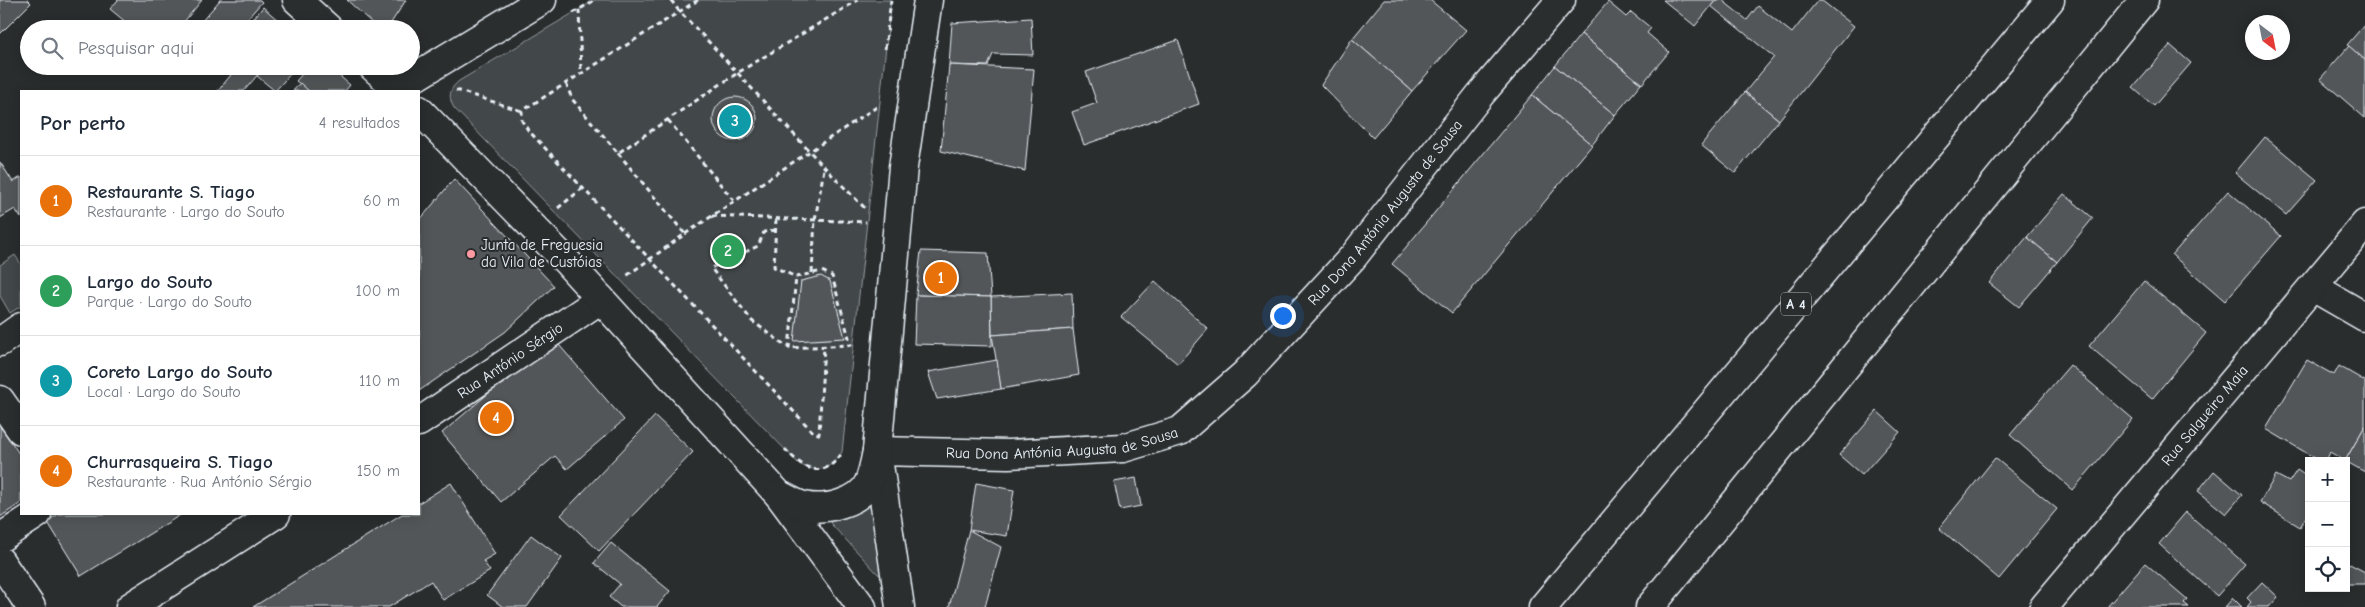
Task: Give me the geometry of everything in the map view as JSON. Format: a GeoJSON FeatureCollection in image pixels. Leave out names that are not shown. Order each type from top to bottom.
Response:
{"type":"FeatureCollection","features":[{"type":"Feature","properties":{"kind":"main road"},"geometry":{"type":"LineString","coordinates":[[297,0],[319,20]]}},
{"type":"Feature","properties":{"kind":"main road"},"geometry":{"type":"LineString","coordinates":[[382,75],[398,90],[542,0]]}},
{"type":"Feature","properties":{"kind":"main road"},"geometry":{"type":"LineString","coordinates":[[779,494],[803,506],[817,508],[838,504],[858,496],[869,483],[878,451],[903,167],[928,0]]}},
{"type":"Feature","properties":{"kind":"main road","name":"Rua Dona Antónia Augusta de Sousa"},"geometry":{"type":"LineString","coordinates":[[878,451],[1008,454],[1123,448],[1180,430],[1245,374],[1353,257],[1480,95],[1561,0]]}},
{"type":"Feature","properties":{"kind":"main road","name":"A 4"},"geometry":{"type":"LineString","coordinates":[[1543,607],[2050,0]]}},
{"type":"Feature","properties":{"kind":"main road"},"geometry":{"type":"LineString","coordinates":[[1650,607],[2144,0]]}},
{"type":"Feature","properties":{"kind":"main road"},"geometry":{"type":"LineString","coordinates":[[420,111],[601,299],[779,494],[862,607]]}},
{"type":"Feature","properties":{"kind":"main road","name":"Rua Salgueiro Maia"},"geometry":{"type":"LineString","coordinates":[[2044,607],[2365,224]]}},
{"type":"Feature","properties":{"kind":"main road"},"geometry":{"type":"LineString","coordinates":[[2313,287],[2365,317]]}},
{"type":"Feature","properties":{"kind":"main road","name":"Rua António Sérgio"},"geometry":{"type":"LineString","coordinates":[[420,421],[601,299]]}},
{"type":"Feature","properties":{"kind":"main road"},"geometry":{"type":"LineString","coordinates":[[0,342],[20,328]]}},
{"type":"Feature","properties":{"kind":"main road"},"geometry":{"type":"LineString","coordinates":[[0,400],[20,429]]}},
{"type":"Feature","properties":{"kind":"main road"},"geometry":{"type":"LineString","coordinates":[[878,451],[900,607]]}},
{"type":"Feature","properties":{"kind":"main road"},"geometry":{"type":"LineString","coordinates":[[0,538],[34,515]]}},
{"type":"Feature","properties":{"kind":"main road"},"geometry":{"type":"LineString","coordinates":[[130,607],[274,515]]}},
{"type":"Feature","properties":{"kind":"main road"},"geometry":{"type":"LineString","coordinates":[[0,561],[31,607]]}},
{"type":"Feature","properties":{"kind":"path"},"geometry":{"type":"LineString","coordinates":[[570,15],[595,0]]}},
{"type":"Feature","properties":{"kind":"path"},"geometry":{"type":"LineString","coordinates":[[671,0],[679,11],[739,72],[824,168],[868,211]]}},
{"type":"Feature","properties":{"kind":"path"},"geometry":{"type":"LineString","coordinates":[[522,111],[698,0]]}},
{"type":"Feature","properties":{"kind":"path"},"geometry":{"type":"LineString","coordinates":[[618,152],[739,72],[858,0]]}},
{"type":"Feature","properties":{"kind":"path"},"geometry":{"type":"LineString","coordinates":[[579,10],[581,73]]}},
{"type":"Feature","properties":{"kind":"path"},"geometry":{"type":"LineString","coordinates":[[566,82],[572,99],[685,234]]}},
{"type":"Feature","properties":{"kind":"path"},"geometry":{"type":"LineString","coordinates":[[452,89],[522,111]]}},
{"type":"Feature","properties":{"kind":"path"},"geometry":{"type":"LineString","coordinates":[[622,280],[685,234],[879,105]]}},
{"type":"Feature","properties":{"kind":"path"},"geometry":{"type":"LineString","coordinates":[[522,111],[522,121],[528,130],[814,433],[820,434],[824,346]]}},
{"type":"Feature","properties":{"kind":"path"},"geometry":{"type":"LineString","coordinates":[[668,120],[734,201]]}},
{"type":"Feature","properties":{"kind":"path"},"geometry":{"type":"LineString","coordinates":[[812,273],[815,220],[824,168]]}},
{"type":"Feature","properties":{"kind":"path"},"geometry":{"type":"LineString","coordinates":[[554,211],[583,188]]}},
{"type":"Feature","properties":{"kind":"path"},"geometry":{"type":"LineString","coordinates":[[712,216],[866,222]]}},
{"type":"Feature","properties":{"kind":"path"},"geometry":{"type":"LineString","coordinates":[[775,230],[764,232],[758,246],[711,268],[752,322],[789,348],[851,345],[832,276],[822,271],[796,278],[774,267],[776,219]]}},
{"type":"Feature","properties":{"kind":"path"},"geometry":{"type":"LineString","coordinates":[[789,348],[796,278]]}},
{"type":"Feature","properties":{"kind":"path"},"geometry":{"type":"LineString","coordinates":[[778,443],[799,464],[808,469],[822,469],[835,463],[842,452]]}},
{"type":"Feature","properties":{"kind":"shaded area"},"geometry":{"type":"Polygon","coordinates":[[[595,0],[891,0],[842,452],[828,466],[812,469],[799,464],[454,108],[450,93],[459,81],[595,0]]]}},
{"type":"Feature","properties":{"kind":"shaded area"},"geometry":{"type":"Polygon","coordinates":[[[15,255],[20,262],[20,307],[10,313],[0,296],[0,265],[15,255]]]}},
{"type":"Feature","properties":{"kind":"shaded area"},"geometry":{"type":"Polygon","coordinates":[[[868,506],[872,511],[885,577],[878,574],[831,524],[829,518],[830,513],[868,506]]]}},
{"type":"Feature","properties":{"kind":"building"},"geometry":{"type":"Polygon","coordinates":[[[0,0],[28,0],[31,3],[0,34],[0,0]]]}},
{"type":"Feature","properties":{"kind":"building"},"geometry":{"type":"Polygon","coordinates":[[[118,0],[202,0],[185,20],[123,20],[110,9],[118,0]]]}},
{"type":"Feature","properties":{"kind":"building"},"geometry":{"type":"Polygon","coordinates":[[[220,0],[260,0],[262,2],[246,20],[203,20],[220,0]]]}},
{"type":"Feature","properties":{"kind":"building"},"geometry":{"type":"Polygon","coordinates":[[[347,0],[406,0],[393,20],[369,20],[347,0]]]}},
{"type":"Feature","properties":{"kind":"building"},"geometry":{"type":"Polygon","coordinates":[[[1384,0],[1430,0],[1466,30],[1412,91],[1352,39],[1384,0]]]}},
{"type":"Feature","properties":{"kind":"building"},"geometry":{"type":"Polygon","coordinates":[[[1663,0],[1716,0],[1695,26],[1663,0]]]}},
{"type":"Feature","properties":{"kind":"building"},"geometry":{"type":"Polygon","coordinates":[[[1716,0],[1722,0],[1747,20],[1758,6],[1792,33],[1818,0],[1821,0],[1854,26],[1779,120],[1745,92],[1774,57],[1711,6],[1716,0]]]}},
{"type":"Feature","properties":{"kind":"building"},"geometry":{"type":"Polygon","coordinates":[[[1608,2],[1626,17],[1631,12],[1651,28],[1647,33],[1669,52],[1642,84],[1581,34],[1608,2]]]}},
{"type":"Feature","properties":{"kind":"building"},"geometry":{"type":"Polygon","coordinates":[[[263,7],[278,20],[252,20],[263,7]]]}},
{"type":"Feature","properties":{"kind":"building"},"geometry":{"type":"Polygon","coordinates":[[[1031,18],[1033,55],[993,54],[988,66],[949,65],[952,23],[1031,18]]]}},
{"type":"Feature","properties":{"kind":"building"},"geometry":{"type":"Polygon","coordinates":[[[2365,24],[2365,60],[2347,45],[2365,24]]]}},
{"type":"Feature","properties":{"kind":"building"},"geometry":{"type":"Polygon","coordinates":[[[1581,34],[1641,84],[1615,115],[1555,66],[1581,34]]]}},
{"type":"Feature","properties":{"kind":"building"},"geometry":{"type":"Polygon","coordinates":[[[1352,39],[1412,91],[1373,138],[1321,85],[1352,39]]]}},
{"type":"Feature","properties":{"kind":"building"},"geometry":{"type":"Polygon","coordinates":[[[1178,40],[1199,104],[1084,145],[1072,112],[1097,103],[1086,72],[1178,40]]]}},
{"type":"Feature","properties":{"kind":"building"},"geometry":{"type":"Polygon","coordinates":[[[2170,45],[2191,63],[2154,106],[2133,88],[2170,45]]]}},
{"type":"Feature","properties":{"kind":"building"},"geometry":{"type":"Polygon","coordinates":[[[2349,46],[2365,60],[2365,118],[2320,79],[2349,46]]]}},
{"type":"Feature","properties":{"kind":"building"},"geometry":{"type":"Polygon","coordinates":[[[949,65],[1034,69],[1025,171],[941,151],[949,65]]]}},
{"type":"Feature","properties":{"kind":"building"},"geometry":{"type":"Polygon","coordinates":[[[1555,66],[1615,115],[1592,145],[1532,95],[1555,66]]]}},
{"type":"Feature","properties":{"kind":"building"},"geometry":{"type":"Polygon","coordinates":[[[231,75],[257,75],[245,90],[219,90],[231,75]]]}},
{"type":"Feature","properties":{"kind":"building"},"geometry":{"type":"Polygon","coordinates":[[[258,75],[289,75],[276,90],[258,75]]]}},
{"type":"Feature","properties":{"kind":"building"},"geometry":{"type":"Polygon","coordinates":[[[301,75],[338,75],[350,85],[346,90],[308,90],[296,81],[301,75]]]}},
{"type":"Feature","properties":{"kind":"building"},"geometry":{"type":"Polygon","coordinates":[[[300,83],[308,90],[294,90],[300,83]]]}},
{"type":"Feature","properties":{"kind":"building"},"geometry":{"type":"Polygon","coordinates":[[[1745,92],[1779,120],[1735,173],[1701,145],[1745,92]]]}},
{"type":"Feature","properties":{"kind":"building"},"geometry":{"type":"Polygon","coordinates":[[[1532,95],[1592,145],[1452,313],[1392,264],[1532,95]]]}},
{"type":"Feature","properties":{"kind":"building"},"geometry":{"type":"Polygon","coordinates":[[[735,97],[747,101],[753,107],[757,119],[753,131],[747,137],[735,141],[723,137],[717,131],[713,119],[717,107],[723,101],[735,97]]]}},
{"type":"Feature","properties":{"kind":"building"},"geometry":{"type":"Polygon","coordinates":[[[2265,137],[2317,180],[2286,215],[2235,173],[2265,137]]]}},
{"type":"Feature","properties":{"kind":"building"},"geometry":{"type":"Polygon","coordinates":[[[0,162],[13,182],[20,178],[20,216],[15,209],[0,218],[0,162]]]}},
{"type":"Feature","properties":{"kind":"building","name":"Junta de Freguesia da Vila de Custóias"},"geometry":{"type":"Polygon","coordinates":[[[454,179],[554,286],[505,332],[420,390],[420,220],[454,179]]]}},
{"type":"Feature","properties":{"kind":"building"},"geometry":{"type":"Polygon","coordinates":[[[2228,191],[2281,236],[2225,301],[2172,255],[2228,191]]]}},
{"type":"Feature","properties":{"kind":"building"},"geometry":{"type":"Polygon","coordinates":[[[2064,194],[2093,218],[2057,262],[2027,237],[2064,194]]]}},
{"type":"Feature","properties":{"kind":"building"},"geometry":{"type":"Polygon","coordinates":[[[2027,237],[2057,262],[2019,307],[1989,283],[2027,237]]]}},
{"type":"Feature","properties":{"kind":"building"},"geometry":{"type":"Polygon","coordinates":[[[921,251],[988,253],[991,297],[916,295],[921,251]]]}},
{"type":"Feature","properties":{"kind":"building"},"geometry":{"type":"Polygon","coordinates":[[[821,276],[830,281],[845,338],[794,341],[801,281],[821,276]]]}},
{"type":"Feature","properties":{"kind":"building"},"geometry":{"type":"Polygon","coordinates":[[[1155,281],[1208,329],[1178,364],[1121,317],[1155,281]]]}},
{"type":"Feature","properties":{"kind":"building"},"geometry":{"type":"Polygon","coordinates":[[[2144,281],[2206,333],[2152,399],[2089,346],[2144,281]]]}},
{"type":"Feature","properties":{"kind":"building"},"geometry":{"type":"Polygon","coordinates":[[[1072,293],[1073,329],[992,335],[991,297],[1072,293]]]}},
{"type":"Feature","properties":{"kind":"building"},"geometry":{"type":"Polygon","coordinates":[[[916,295],[991,297],[992,346],[914,344],[916,295]]]}},
{"type":"Feature","properties":{"kind":"building"},"geometry":{"type":"Polygon","coordinates":[[[1073,329],[1079,375],[1001,389],[992,335],[1073,329]]]}},
{"type":"Feature","properties":{"kind":"building"},"geometry":{"type":"Polygon","coordinates":[[[553,338],[624,420],[567,469],[555,456],[501,502],[442,433],[553,338]]]}},
{"type":"Feature","properties":{"kind":"building"},"geometry":{"type":"Polygon","coordinates":[[[997,360],[1001,389],[937,399],[928,372],[997,360]]]}},
{"type":"Feature","properties":{"kind":"building"},"geometry":{"type":"Polygon","coordinates":[[[2307,360],[2334,375],[2339,366],[2365,381],[2365,426],[2347,457],[2338,457],[2330,452],[2328,457],[2313,457],[2266,429],[2307,360]]]}},
{"type":"Feature","properties":{"kind":"building"},"geometry":{"type":"Polygon","coordinates":[[[2070,365],[2133,419],[2073,490],[2010,435],[2070,365]]]}},
{"type":"Feature","properties":{"kind":"building"},"geometry":{"type":"Polygon","coordinates":[[[1877,411],[1900,432],[1862,475],[1839,455],[1877,411]]]}},
{"type":"Feature","properties":{"kind":"building"},"geometry":{"type":"Polygon","coordinates":[[[655,416],[693,452],[599,551],[561,515],[655,416]]]}},
{"type":"Feature","properties":{"kind":"building"},"geometry":{"type":"Polygon","coordinates":[[[0,424],[20,455],[20,504],[0,517],[0,424]]]}},
{"type":"Feature","properties":{"kind":"building"},"geometry":{"type":"Polygon","coordinates":[[[2365,426],[2365,472],[2350,464],[2350,457],[2347,457],[2365,426]]]}},
{"type":"Feature","properties":{"kind":"building"},"geometry":{"type":"Polygon","coordinates":[[[1995,458],[2057,509],[1999,579],[1939,528],[1995,458]]]}},
{"type":"Feature","properties":{"kind":"building"},"geometry":{"type":"Polygon","coordinates":[[[2297,470],[2305,475],[2305,519],[2300,527],[2260,502],[2276,475],[2289,482],[2297,470]]]}},
{"type":"Feature","properties":{"kind":"building"},"geometry":{"type":"Polygon","coordinates":[[[2214,471],[2242,495],[2226,514],[2198,491],[2214,471]]]}},
{"type":"Feature","properties":{"kind":"building"},"geometry":{"type":"Polygon","coordinates":[[[1136,478],[1141,506],[1120,510],[1114,482],[1136,478]]]}},
{"type":"Feature","properties":{"kind":"building"},"geometry":{"type":"Polygon","coordinates":[[[451,483],[495,554],[483,561],[490,571],[443,600],[431,581],[389,607],[253,607],[400,515],[420,515],[420,502],[451,483]]]}},
{"type":"Feature","properties":{"kind":"building"},"geometry":{"type":"Polygon","coordinates":[[[976,483],[1014,490],[1007,536],[969,530],[976,483]]]}},
{"type":"Feature","properties":{"kind":"building"},"geometry":{"type":"Polygon","coordinates":[[[2186,512],[2245,564],[2217,596],[2159,544],[2186,512]]]}},
{"type":"Feature","properties":{"kind":"building"},"geometry":{"type":"Polygon","coordinates":[[[57,515],[180,515],[81,576],[47,521],[57,515]]]}},
{"type":"Feature","properties":{"kind":"building"},"geometry":{"type":"Polygon","coordinates":[[[969,530],[1001,547],[985,607],[949,607],[969,530]]]}},
{"type":"Feature","properties":{"kind":"building"},"geometry":{"type":"Polygon","coordinates":[[[531,535],[562,558],[527,607],[503,607],[487,595],[531,535]]]}},
{"type":"Feature","properties":{"kind":"building"},"geometry":{"type":"Polygon","coordinates":[[[611,543],[670,591],[657,607],[621,607],[609,597],[620,584],[594,563],[611,543]]]}},
{"type":"Feature","properties":{"kind":"building"},"geometry":{"type":"Polygon","coordinates":[[[2145,563],[2187,599],[2184,603],[2189,607],[2107,607],[2145,563]]]}},
{"type":"Feature","properties":{"kind":"building"},"geometry":{"type":"Polygon","coordinates":[[[2350,564],[2365,572],[2365,584],[2350,584],[2350,564]]]}},
{"type":"Feature","properties":{"kind":"building"},"geometry":{"type":"Polygon","coordinates":[[[2262,582],[2278,597],[2269,607],[2247,607],[2251,602],[2247,598],[2262,582]]]}},
{"type":"Feature","properties":{"kind":"building"},"geometry":{"type":"Polygon","coordinates":[[[2233,598],[2242,607],[2225,607],[2233,598]]]}},
{"type":"Feature","properties":{"kind":"place","name":"Coreto Largo do Souto"},"geometry":{"type":"Point","coordinates":[735,121]}},
{"type":"Feature","properties":{"kind":"place","name":"Largo do Souto"},"geometry":{"type":"Point","coordinates":[728,251]}},
{"type":"Feature","properties":{"kind":"place","name":"Junta de Freguesia da Vila de Custóias"},"geometry":{"type":"Point","coordinates":[471,254]}},
{"type":"Feature","properties":{"kind":"place","name":"Restaurante S. Tiago"},"geometry":{"type":"Point","coordinates":[941,278]}},
{"type":"Feature","properties":{"kind":"place","name":"Churrasqueira S. Tiago"},"geometry":{"type":"Point","coordinates":[496,418]}}]}
